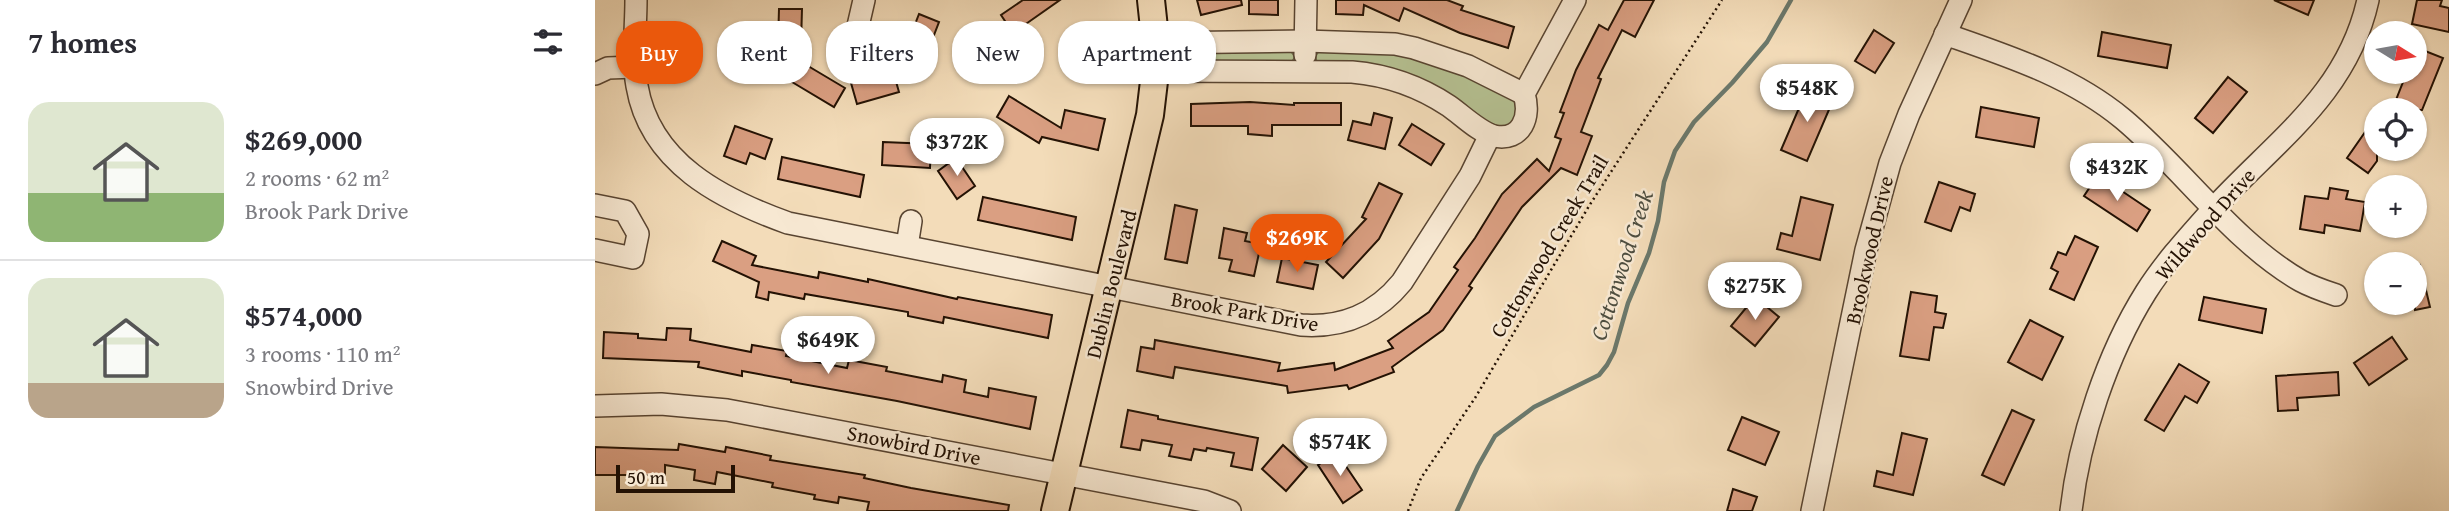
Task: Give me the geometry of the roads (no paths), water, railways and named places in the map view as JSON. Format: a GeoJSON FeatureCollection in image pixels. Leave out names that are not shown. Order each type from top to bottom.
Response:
{"type":"FeatureCollection","features":[{"type":"Feature","properties":{"kind":"main road","name":"Dublin Boulevard"},"geometry":{"type":"LineString","coordinates":[[1150,0],[1152,21]]}},
{"type":"Feature","properties":{"kind":"main road","name":"Dublin Boulevard"},"geometry":{"type":"LineString","coordinates":[[1055,511],[1146,136],[1153,84]]}},
{"type":"Feature","properties":{"kind":"street","name":"Brook Park Drive"},"geometry":{"type":"LineString","coordinates":[[636,0],[636,21]]}},
{"type":"Feature","properties":{"kind":"street"},"geometry":{"type":"LineString","coordinates":[[859,21],[864,0]]}},
{"type":"Feature","properties":{"kind":"street"},"geometry":{"type":"LineString","coordinates":[[1305,71],[1306,0]]}},
{"type":"Feature","properties":{"kind":"street"},"geometry":{"type":"LineString","coordinates":[[1216,63],[1305,71],[1352,72],[1393,78],[1434,96],[1490,135],[1506,136],[1519,131],[1523,126],[1528,110],[1524,94],[1575,0]]}},
{"type":"Feature","properties":{"kind":"street","name":"Brookwood Drive"},"geometry":{"type":"LineString","coordinates":[[1812,511],[1866,250],[1887,176],[1909,114],[1961,0]]}},
{"type":"Feature","properties":{"kind":"street","name":"Wildwood Drive"},"geometry":{"type":"LineString","coordinates":[[2071,511],[2076,471],[2090,414],[2119,344],[2146,293],[2174,254],[2214,207],[2320,100],[2346,61],[2368,0]]}},
{"type":"Feature","properties":{"kind":"street"},"geometry":{"type":"LineString","coordinates":[[1945,34],[2055,75],[2076,87],[2121,118],[2254,248],[2303,282],[2336,295]]}},
{"type":"Feature","properties":{"kind":"street"},"geometry":{"type":"LineString","coordinates":[[1216,51],[1305,41],[1375,43],[1413,48],[1468,66],[1524,94]]}},
{"type":"Feature","properties":{"kind":"street"},"geometry":{"type":"LineString","coordinates":[[595,74],[616,67]]}},
{"type":"Feature","properties":{"kind":"street","name":"Brook Park Drive"},"geometry":{"type":"LineString","coordinates":[[638,84],[641,100],[654,134],[668,154],[718,193],[754,211],[788,223],[1317,326],[1346,323],[1377,307],[1391,296],[1470,176],[1490,135]]}},
{"type":"Feature","properties":{"kind":"street"},"geometry":{"type":"LineString","coordinates":[[595,205],[625,211],[638,234],[633,258],[595,250]]}},
{"type":"Feature","properties":{"kind":"street"},"geometry":{"type":"LineString","coordinates":[[907,246],[911,221]]}},
{"type":"Feature","properties":{"kind":"street","name":"Snowbird Drive"},"geometry":{"type":"LineString","coordinates":[[595,406],[661,404],[727,410],[1204,501],[1230,511]]}},
{"type":"Feature","properties":{"kind":"waterway","name":"Cottonwood Creek"},"geometry":{"type":"LineString","coordinates":[[1457,511],[1495,436],[1534,407],[1599,375],[1607,365],[1614,352],[1628,303],[1649,253],[1658,221],[1664,182],[1675,151],[1694,122],[1767,42],[1791,0]]}}]}
